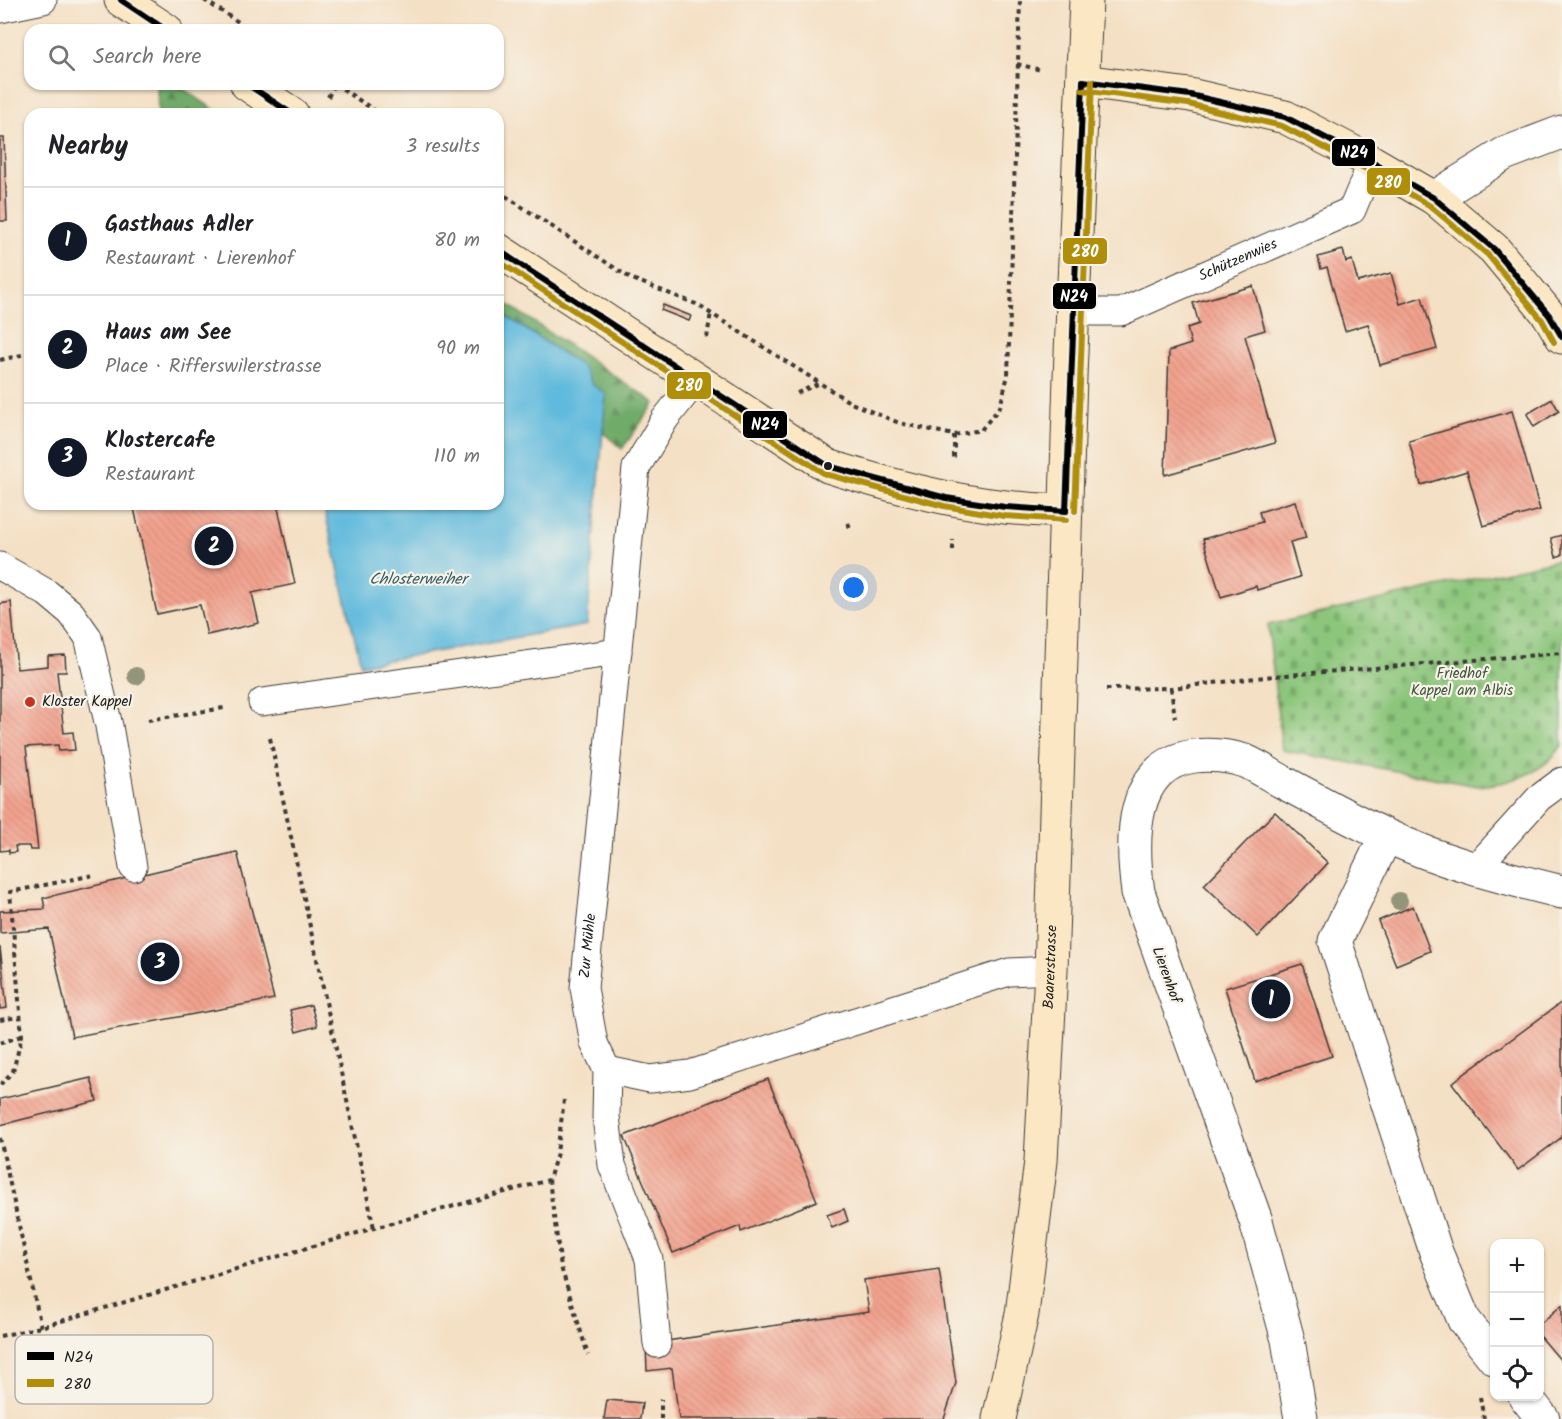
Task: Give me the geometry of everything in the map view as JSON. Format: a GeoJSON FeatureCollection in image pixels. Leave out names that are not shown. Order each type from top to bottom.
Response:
{"type":"FeatureCollection","features":[{"type":"Feature","properties":{"kind":"street"},"geometry":{"type":"LineString","coordinates":[[121,0],[157,24]]}},
{"type":"Feature","properties":{"kind":"street","name":"Baarerstrasse"},"geometry":{"type":"LineString","coordinates":[[999,1419],[1022,1314],[1040,1173],[1051,970],[1072,312],[1086,0]]}},
{"type":"Feature","properties":{"kind":"street"},"geometry":{"type":"LineString","coordinates":[[1083,81],[1190,95],[1286,117],[1372,162],[1434,198],[1494,249],[1549,315],[1562,337]]}},
{"type":"Feature","properties":{"kind":"street"},"geometry":{"type":"LineString","coordinates":[[256,90],[283,108]]}},
{"type":"Feature","properties":{"kind":"street"},"geometry":{"type":"LineString","coordinates":[[1434,198],[1504,154],[1562,132]]}},
{"type":"Feature","properties":{"kind":"street"},"geometry":{"type":"LineString","coordinates":[[504,254],[828,466],[883,483],[997,508],[1066,511]]}},
{"type":"Feature","properties":{"kind":"street","name":"Lierenhof"},"geometry":{"type":"LineString","coordinates":[[1301,1419],[1288,1340],[1256,1221],[1138,892],[1135,868],[1136,824],[1143,795],[1160,768],[1179,758],[1207,755],[1244,761],[1386,836],[1474,870],[1562,892]]}},
{"type":"Feature","properties":{"kind":"street"},"geometry":{"type":"LineString","coordinates":[[1386,836],[1335,940],[1436,1252],[1464,1320],[1490,1353]]}},
{"type":"Feature","properties":{"kind":"street"},"geometry":{"type":"LineString","coordinates":[[1529,1401],[1543,1419]]}},
{"type":"Feature","properties":{"kind":"lane"},"geometry":{"type":"LineString","coordinates":[[0,9],[43,0]]}},
{"type":"Feature","properties":{"kind":"lane","name":"Schützenwies"},"geometry":{"type":"LineString","coordinates":[[1072,312],[1121,312],[1352,210],[1372,162]]}},
{"type":"Feature","properties":{"kind":"lane","name":"Zur Mühle"},"geometry":{"type":"LineString","coordinates":[[607,1070],[594,1043],[584,988],[636,468],[665,419],[696,380]]}},
{"type":"Feature","properties":{"kind":"lane"},"geometry":{"type":"LineString","coordinates":[[0,566],[47,593],[71,613],[88,637],[109,726],[132,867]]}},
{"type":"Feature","properties":{"kind":"lane"},"geometry":{"type":"LineString","coordinates":[[262,702],[618,652]]}},
{"type":"Feature","properties":{"kind":"lane"},"geometry":{"type":"LineString","coordinates":[[1474,870],[1539,798],[1562,781]]}},
{"type":"Feature","properties":{"kind":"lane"},"geometry":{"type":"LineString","coordinates":[[657,1344],[649,1259],[612,1165],[606,1117],[607,1070],[650,1079],[690,1074],[1009,972],[1051,970]]}},
{"type":"Feature","properties":{"kind":"path"},"geometry":{"type":"LineString","coordinates":[[204,0],[242,24]]}},
{"type":"Feature","properties":{"kind":"path"},"geometry":{"type":"LineString","coordinates":[[504,195],[630,278],[711,312],[851,404],[899,423],[954,435],[981,430],[1000,407],[1008,375],[1020,0]]}},
{"type":"Feature","properties":{"kind":"path"},"geometry":{"type":"LineString","coordinates":[[344,90],[371,108]]}},
{"type":"Feature","properties":{"kind":"path"},"geometry":{"type":"LineString","coordinates":[[708,332],[711,312]]}},
{"type":"Feature","properties":{"kind":"path"},"geometry":{"type":"LineString","coordinates":[[0,360],[24,354]]}},
{"type":"Feature","properties":{"kind":"path"},"geometry":{"type":"LineString","coordinates":[[797,393],[819,384]]}},
{"type":"Feature","properties":{"kind":"path"},"geometry":{"type":"LineString","coordinates":[[848,523],[851,530]]}},
{"type":"Feature","properties":{"kind":"path"},"geometry":{"type":"LineString","coordinates":[[1106,689],[1171,688],[1274,676],[1562,653]]}},
{"type":"Feature","properties":{"kind":"path"},"geometry":{"type":"LineString","coordinates":[[109,726],[262,702],[374,1228]]}},
{"type":"Feature","properties":{"kind":"path"},"geometry":{"type":"LineString","coordinates":[[0,1085],[14,1071],[22,1036],[10,892],[132,867]]}},
{"type":"Feature","properties":{"kind":"path"},"geometry":{"type":"LineString","coordinates":[[0,1020],[20,1017]]}},
{"type":"Feature","properties":{"kind":"path"},"geometry":{"type":"LineString","coordinates":[[0,1043],[22,1036]]}},
{"type":"Feature","properties":{"kind":"path"},"geometry":{"type":"LineString","coordinates":[[565,1094],[556,1153],[549,1180],[561,1267],[588,1355]]}},
{"type":"Feature","properties":{"kind":"path"},"geometry":{"type":"LineString","coordinates":[[0,1138],[41,1327]]}},
{"type":"Feature","properties":{"kind":"path"},"geometry":{"type":"LineString","coordinates":[[0,1336],[41,1327],[374,1228],[549,1180]]}},
{"type":"Feature","properties":{"kind":"path"},"geometry":{"type":"LineString","coordinates":[[661,1419],[662,1399]]}},
{"type":"Feature","properties":{"kind":"green space"},"geometry":{"type":"Polygon","coordinates":[[[157,90],[185,90],[212,108],[158,108],[157,90]]]}},
{"type":"Feature","properties":{"kind":"green space"},"geometry":{"type":"Polygon","coordinates":[[[504,302],[655,403],[622,449],[504,347],[504,302]]]}},
{"type":"Feature","properties":{"kind":"green space","name":"Friedhof Kappel am Albis"},"geometry":{"type":"Polygon","coordinates":[[[1562,559],[1562,745],[1555,755],[1536,770],[1513,780],[1477,786],[1282,750],[1268,625],[1562,559]]]}},
{"type":"Feature","properties":{"kind":"water","name":"Chlosterweiher"},"geometry":{"type":"Polygon","coordinates":[[[504,315],[582,366],[592,384],[606,394],[587,625],[361,665],[324,510],[504,510],[504,315]]]}},
{"type":"Feature","properties":{"kind":"building"},"geometry":{"type":"Polygon","coordinates":[[[0,138],[4,138],[7,221],[0,221],[0,138]]]}},
{"type":"Feature","properties":{"kind":"building"},"geometry":{"type":"Polygon","coordinates":[[[1343,250],[1346,262],[1352,260],[1358,282],[1391,273],[1400,304],[1422,297],[1437,349],[1380,365],[1368,324],[1345,331],[1327,267],[1321,269],[1318,257],[1343,250]]]}},
{"type":"Feature","properties":{"kind":"building"},"geometry":{"type":"Polygon","coordinates":[[[1253,286],[1265,330],[1245,336],[1275,443],[1165,475],[1169,351],[1191,344],[1187,328],[1199,324],[1193,303],[1253,286]]]}},
{"type":"Feature","properties":{"kind":"building"},"geometry":{"type":"Polygon","coordinates":[[[663,305],[691,316],[689,321],[661,310],[663,305]]]}},
{"type":"Feature","properties":{"kind":"building"},"geometry":{"type":"Polygon","coordinates":[[[1552,399],[1559,411],[1534,427],[1527,414],[1552,399]]]}},
{"type":"Feature","properties":{"kind":"building"},"geometry":{"type":"Polygon","coordinates":[[[1512,411],[1540,510],[1483,526],[1467,471],[1421,485],[1409,441],[1512,411]]]}},
{"type":"Feature","properties":{"kind":"building"},"geometry":{"type":"Polygon","coordinates":[[[1295,501],[1306,538],[1290,542],[1300,577],[1257,590],[1256,586],[1221,597],[1203,539],[1262,522],[1259,512],[1295,501]]]}},
{"type":"Feature","properties":{"kind":"building"},"geometry":{"type":"Polygon","coordinates":[[[134,510],[278,510],[295,584],[252,593],[259,623],[207,635],[200,605],[157,614],[134,510]]]}},
{"type":"Feature","properties":{"kind":"building"},"geometry":{"type":"Polygon","coordinates":[[[1562,535],[1562,555],[1556,557],[1551,538],[1562,535]]]}},
{"type":"Feature","properties":{"kind":"building","name":"Kloster Kappel"},"geometry":{"type":"Polygon","coordinates":[[[11,602],[17,669],[48,666],[48,656],[65,655],[66,672],[57,672],[64,733],[73,732],[75,750],[59,751],[58,745],[26,747],[38,850],[30,850],[29,846],[15,846],[16,852],[9,853],[9,850],[0,851],[0,604],[11,602]]]}},
{"type":"Feature","properties":{"kind":"building"},"geometry":{"type":"Polygon","coordinates":[[[1275,812],[1328,863],[1258,937],[1204,885],[1275,812]]]}},
{"type":"Feature","properties":{"kind":"building"},"geometry":{"type":"Polygon","coordinates":[[[237,852],[274,999],[72,1037],[49,929],[0,933],[0,911],[45,909],[43,898],[237,852]]]}},
{"type":"Feature","properties":{"kind":"building"},"geometry":{"type":"Polygon","coordinates":[[[1413,906],[1430,951],[1396,965],[1378,921],[1413,906]]]}},
{"type":"Feature","properties":{"kind":"building"},"geometry":{"type":"Polygon","coordinates":[[[0,947],[7,1008],[0,1009],[0,947]]]}},
{"type":"Feature","properties":{"kind":"building"},"geometry":{"type":"Polygon","coordinates":[[[1302,964],[1332,1056],[1255,1081],[1225,988],[1302,964]]]}},
{"type":"Feature","properties":{"kind":"building"},"geometry":{"type":"Polygon","coordinates":[[[1562,1002],[1562,1137],[1518,1170],[1452,1083],[1562,1002]]]}},
{"type":"Feature","properties":{"kind":"building"},"geometry":{"type":"Polygon","coordinates":[[[311,1005],[317,1026],[296,1032],[290,1010],[311,1005]]]}},
{"type":"Feature","properties":{"kind":"building"},"geometry":{"type":"Polygon","coordinates":[[[91,1078],[97,1101],[0,1125],[0,1099],[91,1078]]]}},
{"type":"Feature","properties":{"kind":"building"},"geometry":{"type":"Polygon","coordinates":[[[768,1079],[817,1201],[741,1232],[740,1226],[673,1253],[624,1136],[768,1079]]]}},
{"type":"Feature","properties":{"kind":"building"},"geometry":{"type":"Polygon","coordinates":[[[844,1209],[848,1221],[832,1228],[827,1215],[844,1209]]]}},
{"type":"Feature","properties":{"kind":"building"},"geometry":{"type":"Polygon","coordinates":[[[939,1269],[956,1383],[944,1419],[679,1419],[672,1368],[647,1371],[646,1344],[869,1312],[864,1280],[939,1269]]]}},
{"type":"Feature","properties":{"kind":"building"},"geometry":{"type":"Polygon","coordinates":[[[1562,1305],[1562,1362],[1544,1341],[1544,1321],[1562,1305]]]}},
{"type":"Feature","properties":{"kind":"building"},"geometry":{"type":"Polygon","coordinates":[[[607,1400],[642,1403],[640,1419],[604,1419],[607,1400]]]}},
{"type":"Feature","properties":{"kind":"transit line","name":"N24"},"geometry":{"type":"LineString","coordinates":[[121,0],[157,24]]}},
{"type":"Feature","properties":{"kind":"transit line","name":"N24"},"geometry":{"type":"LineString","coordinates":[[1083,81],[1190,95],[1285,117],[1372,162],[1434,198],[1494,249],[1549,315],[1562,337]]}},
{"type":"Feature","properties":{"kind":"transit line","name":"N24"},"geometry":{"type":"LineString","coordinates":[[1066,511],[1083,81]]}},
{"type":"Feature","properties":{"kind":"transit line","name":"280"},"geometry":{"type":"LineString","coordinates":[[1075,511],[1092,81]]}},
{"type":"Feature","properties":{"kind":"transit line","name":"N24"},"geometry":{"type":"LineString","coordinates":[[256,90],[283,108]]}},
{"type":"Feature","properties":{"kind":"transit line","name":"280"},"geometry":{"type":"LineString","coordinates":[[1082,90],[1188,104],[1282,126],[1368,170],[1429,205],[1488,255],[1542,320],[1554,342]]}},
{"type":"Feature","properties":{"kind":"transit line","name":"N24"},"geometry":{"type":"LineString","coordinates":[[504,254],[828,466],[946,498],[1005,507],[1066,511]]}},
{"type":"Feature","properties":{"kind":"transit line","name":"280"},"geometry":{"type":"LineString","coordinates":[[504,265],[825,474],[944,506],[1004,516],[1066,520]]}},
{"type":"Feature","properties":{"kind":"place","name":"Haus am See"},"geometry":{"type":"Point","coordinates":[214,546]}},
{"type":"Feature","properties":{"kind":"place","name":"Kloster Kappel"},"geometry":{"type":"Point","coordinates":[30,702]}},
{"type":"Feature","properties":{"kind":"place","name":"Klostercafe"},"geometry":{"type":"Point","coordinates":[160,962]}},
{"type":"Feature","properties":{"kind":"place","name":"Gasthaus Adler"},"geometry":{"type":"Point","coordinates":[1271,999]}}]}
